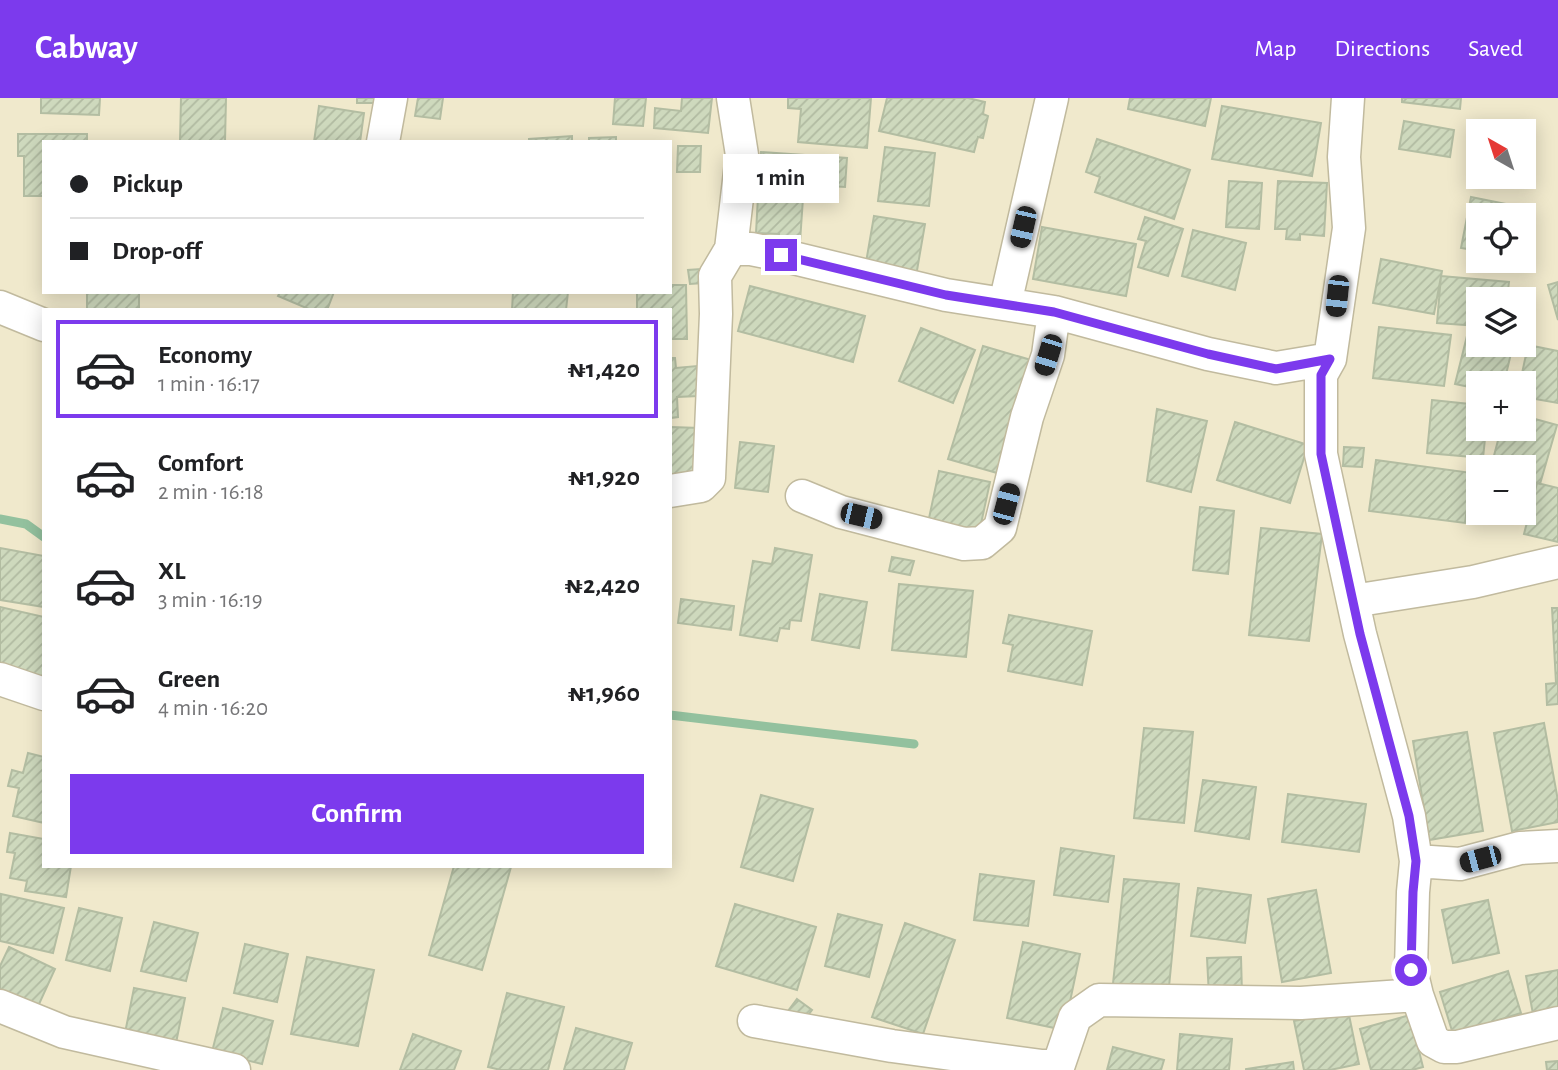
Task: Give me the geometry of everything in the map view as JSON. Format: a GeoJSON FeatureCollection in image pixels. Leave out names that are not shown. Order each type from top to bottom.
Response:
{"type":"FeatureCollection","features":[{"type":"Feature","properties":{"kind":"street"},"geometry":{"type":"LineString","coordinates":[[383,140],[391,98]]}},
{"type":"Feature","properties":{"kind":"street"},"geometry":{"type":"LineString","coordinates":[[672,491],[701,486],[709,478],[716,314],[715,276],[731,250],[742,155],[733,98]]}},
{"type":"Feature","properties":{"kind":"street"},"geometry":{"type":"LineString","coordinates":[[1005,304],[1052,98]]}},
{"type":"Feature","properties":{"kind":"street"},"geometry":{"type":"LineString","coordinates":[[1348,98],[1344,157],[1349,228],[1330,359],[1321,375],[1321,454],[1353,601],[1409,816],[1416,861],[1411,970],[1416,995],[1433,1041],[1444,1047],[1457,1047],[1558,1023]]}},
{"type":"Feature","properties":{"kind":"street"},"geometry":{"type":"LineString","coordinates":[[731,250],[751,249],[946,295],[1054,312],[1208,354],[1276,369],[1330,359]]}},
{"type":"Feature","properties":{"kind":"street"},"geometry":{"type":"LineString","coordinates":[[0,307],[42,324]]}},
{"type":"Feature","properties":{"kind":"street"},"geometry":{"type":"LineString","coordinates":[[803,496],[841,512],[964,544],[982,543],[1000,528],[1027,417],[1048,355],[1054,312]]}},
{"type":"Feature","properties":{"kind":"street"},"geometry":{"type":"LineString","coordinates":[[1353,601],[1473,582],[1558,562]]}},
{"type":"Feature","properties":{"kind":"street"},"geometry":{"type":"LineString","coordinates":[[0,679],[42,693]]}},
{"type":"Feature","properties":{"kind":"street"},"geometry":{"type":"LineString","coordinates":[[1416,861],[1460,864],[1520,848],[1558,846]]}},
{"type":"Feature","properties":{"kind":"street"},"geometry":{"type":"LineString","coordinates":[[754,1021],[891,1046],[1057,1068],[1075,1017],[1099,1000],[1301,1003],[1416,995]]}},
{"type":"Feature","properties":{"kind":"street"},"geometry":{"type":"LineString","coordinates":[[0,1006],[64,1032],[234,1070]]}},
{"type":"Feature","properties":{"kind":"building"},"geometry":{"type":"Polygon","coordinates":[[[41,98],[100,98],[99,115],[41,113],[41,98]]]}},
{"type":"Feature","properties":{"kind":"building"},"geometry":{"type":"Polygon","coordinates":[[[181,98],[226,98],[225,140],[180,140],[181,98]]]}},
{"type":"Feature","properties":{"kind":"building"},"geometry":{"type":"Polygon","coordinates":[[[357,98],[384,98],[384,103],[357,103],[357,98]]]}},
{"type":"Feature","properties":{"kind":"building"},"geometry":{"type":"Polygon","coordinates":[[[418,98],[443,98],[440,119],[415,116],[418,98]]]}},
{"type":"Feature","properties":{"kind":"building"},"geometry":{"type":"Polygon","coordinates":[[[615,98],[646,98],[643,126],[613,124],[615,98]]]}},
{"type":"Feature","properties":{"kind":"building"},"geometry":{"type":"Polygon","coordinates":[[[682,98],[712,98],[708,133],[654,128],[655,108],[681,111],[682,98]]]}},
{"type":"Feature","properties":{"kind":"building"},"geometry":{"type":"Polygon","coordinates":[[[788,98],[871,98],[867,148],[798,142],[801,109],[788,108],[788,98]]]}},
{"type":"Feature","properties":{"kind":"building"},"geometry":{"type":"Polygon","coordinates":[[[887,98],[968,98],[985,102],[983,114],[988,116],[983,138],[978,137],[974,152],[879,131],[887,98]]]}},
{"type":"Feature","properties":{"kind":"building"},"geometry":{"type":"Polygon","coordinates":[[[1130,98],[1211,98],[1205,126],[1128,109],[1130,98]]]}},
{"type":"Feature","properties":{"kind":"building"},"geometry":{"type":"Polygon","coordinates":[[[1402,98],[1461,98],[1460,109],[1402,102],[1402,98]]]}},
{"type":"Feature","properties":{"kind":"building"},"geometry":{"type":"Polygon","coordinates":[[[319,106],[364,113],[360,140],[314,140],[319,106]]]}},
{"type":"Feature","properties":{"kind":"building"},"geometry":{"type":"Polygon","coordinates":[[[1222,106],[1321,123],[1312,176],[1212,159],[1222,106]]]}},
{"type":"Feature","properties":{"kind":"building"},"geometry":{"type":"Polygon","coordinates":[[[1404,121],[1454,130],[1450,157],[1399,149],[1404,121]]]}},
{"type":"Feature","properties":{"kind":"building"},"geometry":{"type":"Polygon","coordinates":[[[18,134],[87,134],[87,140],[42,140],[42,196],[24,196],[24,156],[18,156],[18,134]]]}},
{"type":"Feature","properties":{"kind":"building"},"geometry":{"type":"Polygon","coordinates":[[[572,136],[572,140],[529,139],[572,136]]]}},
{"type":"Feature","properties":{"kind":"building"},"geometry":{"type":"Polygon","coordinates":[[[616,137],[616,140],[589,140],[616,137]]]}},
{"type":"Feature","properties":{"kind":"building"},"geometry":{"type":"Polygon","coordinates":[[[1097,139],[1190,170],[1174,219],[1095,192],[1100,177],[1086,172],[1097,139]]]}},
{"type":"Feature","properties":{"kind":"building"},"geometry":{"type":"Polygon","coordinates":[[[678,146],[701,146],[700,172],[677,172],[678,146]]]}},
{"type":"Feature","properties":{"kind":"building"},"geometry":{"type":"Polygon","coordinates":[[[885,147],[935,153],[929,206],[878,201],[885,147]]]}},
{"type":"Feature","properties":{"kind":"building"},"geometry":{"type":"Polygon","coordinates":[[[761,152],[847,158],[845,187],[795,184],[794,193],[775,192],[776,183],[759,181],[761,152]]]}},
{"type":"Feature","properties":{"kind":"building"},"geometry":{"type":"Polygon","coordinates":[[[1229,181],[1262,183],[1259,229],[1226,227],[1229,181]]]}},
{"type":"Feature","properties":{"kind":"building"},"geometry":{"type":"Polygon","coordinates":[[[1278,181],[1327,183],[1324,236],[1300,234],[1300,240],[1286,239],[1287,229],[1275,229],[1278,181]]]}},
{"type":"Feature","properties":{"kind":"building"},"geometry":{"type":"Polygon","coordinates":[[[758,196],[803,198],[800,242],[778,241],[779,234],[756,233],[758,196]]]}},
{"type":"Feature","properties":{"kind":"building"},"geometry":{"type":"Polygon","coordinates":[[[1471,197],[1501,203],[1470,203],[1471,197]]]}},
{"type":"Feature","properties":{"kind":"building"},"geometry":{"type":"Polygon","coordinates":[[[874,216],[925,224],[915,282],[864,274],[874,216]]]}},
{"type":"Feature","properties":{"kind":"building"},"geometry":{"type":"Polygon","coordinates":[[[1145,217],[1183,229],[1168,276],[1138,267],[1146,241],[1138,239],[1145,217]]]}},
{"type":"Feature","properties":{"kind":"building"},"geometry":{"type":"Polygon","coordinates":[[[1466,222],[1466,249],[1461,248],[1466,222]]]}},
{"type":"Feature","properties":{"kind":"building"},"geometry":{"type":"Polygon","coordinates":[[[1042,227],[1136,244],[1126,296],[1033,279],[1042,227]]]}},
{"type":"Feature","properties":{"kind":"building"},"geometry":{"type":"Polygon","coordinates":[[[1193,230],[1246,243],[1235,290],[1182,276],[1193,230]]]}},
{"type":"Feature","properties":{"kind":"building"},"geometry":{"type":"Polygon","coordinates":[[[1381,259],[1442,271],[1434,314],[1373,303],[1381,259]]]}},
{"type":"Feature","properties":{"kind":"building"},"geometry":{"type":"Polygon","coordinates":[[[701,269],[703,283],[690,284],[688,270],[701,269]]]}},
{"type":"Feature","properties":{"kind":"building"},"geometry":{"type":"Polygon","coordinates":[[[1441,276],[1509,282],[1508,287],[1466,287],[1466,325],[1437,323],[1441,276]]]}},
{"type":"Feature","properties":{"kind":"building"},"geometry":{"type":"Polygon","coordinates":[[[1558,282],[1558,320],[1548,285],[1558,282]]]}},
{"type":"Feature","properties":{"kind":"building"},"geometry":{"type":"Polygon","coordinates":[[[672,285],[686,285],[687,339],[672,339],[672,308],[637,308],[637,294],[672,294],[672,285]]]}},
{"type":"Feature","properties":{"kind":"building"},"geometry":{"type":"Polygon","coordinates":[[[750,286],[865,316],[853,362],[738,331],[750,286]]]}},
{"type":"Feature","properties":{"kind":"building"},"geometry":{"type":"Polygon","coordinates":[[[87,294],[139,294],[139,308],[87,308],[87,294]]]}},
{"type":"Feature","properties":{"kind":"building"},"geometry":{"type":"Polygon","coordinates":[[[333,294],[328,308],[306,308],[278,296],[333,294]]]}},
{"type":"Feature","properties":{"kind":"building"},"geometry":{"type":"Polygon","coordinates":[[[513,294],[568,294],[566,308],[512,308],[513,294]]]}},
{"type":"Feature","properties":{"kind":"building"},"geometry":{"type":"Polygon","coordinates":[[[1379,327],[1451,335],[1444,386],[1373,378],[1379,327]]]}},
{"type":"Feature","properties":{"kind":"building"},"geometry":{"type":"Polygon","coordinates":[[[921,328],[975,350],[953,403],[899,381],[921,328]]]}},
{"type":"Feature","properties":{"kind":"building"},"geometry":{"type":"Polygon","coordinates":[[[1466,340],[1466,357],[1510,357],[1507,371],[1466,371],[1466,386],[1455,384],[1466,340]]]}},
{"type":"Feature","properties":{"kind":"building"},"geometry":{"type":"Polygon","coordinates":[[[983,346],[1031,360],[997,473],[948,459],[983,346]]]}},
{"type":"Feature","properties":{"kind":"building"},"geometry":{"type":"Polygon","coordinates":[[[1536,347],[1558,351],[1558,403],[1536,399],[1536,371],[1523,371],[1525,357],[1536,357],[1536,347]]]}},
{"type":"Feature","properties":{"kind":"building"},"geometry":{"type":"Polygon","coordinates":[[[672,358],[675,358],[676,368],[697,366],[698,396],[677,397],[678,417],[672,418],[672,358]]]}},
{"type":"Feature","properties":{"kind":"building"},"geometry":{"type":"Polygon","coordinates":[[[1432,400],[1466,404],[1466,441],[1485,441],[1483,455],[1427,453],[1432,400]]]}},
{"type":"Feature","properties":{"kind":"building"},"geometry":{"type":"Polygon","coordinates":[[[1157,409],[1207,421],[1191,492],[1147,481],[1157,409]]]}},
{"type":"Feature","properties":{"kind":"building"},"geometry":{"type":"Polygon","coordinates":[[[1536,419],[1557,425],[1540,484],[1536,483],[1536,455],[1494,455],[1498,441],[1536,441],[1536,419]]]}},
{"type":"Feature","properties":{"kind":"building"},"geometry":{"type":"Polygon","coordinates":[[[1235,422],[1308,445],[1290,503],[1217,480],[1235,422]]]}},
{"type":"Feature","properties":{"kind":"building"},"geometry":{"type":"Polygon","coordinates":[[[672,427],[700,428],[697,479],[672,477],[672,427]]]}},
{"type":"Feature","properties":{"kind":"building"},"geometry":{"type":"Polygon","coordinates":[[[740,442],[774,446],[768,492],[735,488],[740,442]]]}},
{"type":"Feature","properties":{"kind":"building"},"geometry":{"type":"Polygon","coordinates":[[[1344,447],[1364,448],[1362,467],[1343,466],[1344,447]]]}},
{"type":"Feature","properties":{"kind":"building"},"geometry":{"type":"Polygon","coordinates":[[[1376,460],[1466,472],[1465,523],[1369,511],[1376,460]]]}},
{"type":"Feature","properties":{"kind":"building"},"geometry":{"type":"Polygon","coordinates":[[[939,471],[990,482],[979,533],[928,523],[939,471]]]}},
{"type":"Feature","properties":{"kind":"building"},"geometry":{"type":"Polygon","coordinates":[[[1537,483],[1558,488],[1558,542],[1524,534],[1526,525],[1536,525],[1537,483]]]}},
{"type":"Feature","properties":{"kind":"building"},"geometry":{"type":"Polygon","coordinates":[[[1200,507],[1234,511],[1228,574],[1193,570],[1200,507]]]}},
{"type":"Feature","properties":{"kind":"building"},"geometry":{"type":"Polygon","coordinates":[[[1261,528],[1322,534],[1309,641],[1249,635],[1261,528]]]}},
{"type":"Feature","properties":{"kind":"building"},"geometry":{"type":"Polygon","coordinates":[[[0,548],[42,556],[42,607],[0,600],[0,548]]]}},
{"type":"Feature","properties":{"kind":"building"},"geometry":{"type":"Polygon","coordinates":[[[775,548],[812,555],[801,621],[790,620],[789,629],[780,628],[777,641],[740,635],[753,561],[772,564],[775,548]]]}},
{"type":"Feature","properties":{"kind":"building"},"geometry":{"type":"Polygon","coordinates":[[[892,557],[914,561],[910,575],[889,571],[892,557]]]}},
{"type":"Feature","properties":{"kind":"building"},"geometry":{"type":"Polygon","coordinates":[[[899,584],[973,591],[966,657],[892,650],[899,584]]]}},
{"type":"Feature","properties":{"kind":"building"},"geometry":{"type":"Polygon","coordinates":[[[820,594],[867,602],[859,648],[812,640],[820,594]]]}},
{"type":"Feature","properties":{"kind":"building"},"geometry":{"type":"Polygon","coordinates":[[[681,599],[734,606],[731,630],[678,623],[681,599]]]}},
{"type":"Feature","properties":{"kind":"building"},"geometry":{"type":"Polygon","coordinates":[[[0,607],[42,617],[42,681],[0,671],[0,607]]]}},
{"type":"Feature","properties":{"kind":"building"},"geometry":{"type":"Polygon","coordinates":[[[1552,608],[1558,608],[1558,704],[1547,705],[1546,684],[1556,683],[1552,608]]]}},
{"type":"Feature","properties":{"kind":"building"},"geometry":{"type":"Polygon","coordinates":[[[1009,615],[1092,631],[1082,685],[1008,671],[1013,645],[1003,643],[1009,615]]]}},
{"type":"Feature","properties":{"kind":"building"},"geometry":{"type":"Polygon","coordinates":[[[1544,723],[1558,801],[1558,822],[1512,831],[1494,733],[1544,723]]]}},
{"type":"Feature","properties":{"kind":"building"},"geometry":{"type":"Polygon","coordinates":[[[1144,728],[1193,732],[1184,823],[1134,818],[1144,728]]]}},
{"type":"Feature","properties":{"kind":"building"},"geometry":{"type":"Polygon","coordinates":[[[1467,732],[1483,831],[1429,840],[1413,741],[1467,732]]]}},
{"type":"Feature","properties":{"kind":"building"},"geometry":{"type":"Polygon","coordinates":[[[28,753],[42,756],[42,823],[13,816],[19,788],[8,786],[12,770],[23,773],[28,753]]]}},
{"type":"Feature","properties":{"kind":"building"},"geometry":{"type":"Polygon","coordinates":[[[1203,780],[1256,787],[1249,839],[1195,831],[1203,780]]]}},
{"type":"Feature","properties":{"kind":"building"},"geometry":{"type":"Polygon","coordinates":[[[1288,794],[1366,804],[1359,852],[1282,842],[1288,794]]]}},
{"type":"Feature","properties":{"kind":"building"},"geometry":{"type":"Polygon","coordinates":[[[761,795],[813,809],[793,881],[741,867],[761,795]]]}},
{"type":"Feature","properties":{"kind":"building"},"geometry":{"type":"Polygon","coordinates":[[[10,833],[42,839],[42,868],[71,868],[66,897],[25,891],[27,881],[10,878],[15,853],[7,852],[10,833]]]}},
{"type":"Feature","properties":{"kind":"building"},"geometry":{"type":"Polygon","coordinates":[[[1061,848],[1114,856],[1108,902],[1054,895],[1061,848]]]}},
{"type":"Feature","properties":{"kind":"building"},"geometry":{"type":"Polygon","coordinates":[[[453,868],[511,868],[482,970],[429,955],[453,868]]]}},
{"type":"Feature","properties":{"kind":"building"},"geometry":{"type":"Polygon","coordinates":[[[980,874],[1034,881],[1028,926],[974,920],[980,874]]]}},
{"type":"Feature","properties":{"kind":"building"},"geometry":{"type":"Polygon","coordinates":[[[1124,879],[1179,884],[1168,997],[1112,993],[1124,879]]]}},
{"type":"Feature","properties":{"kind":"building"},"geometry":{"type":"Polygon","coordinates":[[[1198,888],[1251,895],[1245,943],[1191,936],[1198,888]]]}},
{"type":"Feature","properties":{"kind":"building"},"geometry":{"type":"Polygon","coordinates":[[[1316,890],[1331,973],[1282,982],[1268,899],[1316,890]]]}},
{"type":"Feature","properties":{"kind":"building"},"geometry":{"type":"Polygon","coordinates":[[[1,894],[64,908],[53,953],[0,941],[1,894]]]}},
{"type":"Feature","properties":{"kind":"building"},"geometry":{"type":"Polygon","coordinates":[[[1488,900],[1499,953],[1453,963],[1442,910],[1488,900]]]}},
{"type":"Feature","properties":{"kind":"building"},"geometry":{"type":"Polygon","coordinates":[[[735,904],[816,927],[797,990],[716,966],[735,904]]]}},
{"type":"Feature","properties":{"kind":"building"},"geometry":{"type":"Polygon","coordinates":[[[79,908],[122,918],[110,971],[66,960],[79,908]]]}},
{"type":"Feature","properties":{"kind":"building"},"geometry":{"type":"Polygon","coordinates":[[[838,914],[882,925],[869,977],[825,966],[838,914]]]}},
{"type":"Feature","properties":{"kind":"building"},"geometry":{"type":"Polygon","coordinates":[[[154,922],[198,933],[186,981],[141,971],[154,922]]]}},
{"type":"Feature","properties":{"kind":"building"},"geometry":{"type":"Polygon","coordinates":[[[905,923],[955,940],[923,1034],[872,1017],[905,923]]]}},
{"type":"Feature","properties":{"kind":"building"},"geometry":{"type":"Polygon","coordinates":[[[1023,942],[1080,954],[1064,1030],[1007,1018],[1023,942]]]}},
{"type":"Feature","properties":{"kind":"building"},"geometry":{"type":"Polygon","coordinates":[[[245,944],[288,954],[277,1002],[234,993],[245,944]]]}},
{"type":"Feature","properties":{"kind":"building"},"geometry":{"type":"Polygon","coordinates":[[[9,947],[55,969],[35,1013],[0,996],[0,966],[9,947]]]}},
{"type":"Feature","properties":{"kind":"building"},"geometry":{"type":"Polygon","coordinates":[[[307,957],[374,970],[358,1046],[291,1034],[307,957]]]}},
{"type":"Feature","properties":{"kind":"building"},"geometry":{"type":"Polygon","coordinates":[[[1241,957],[1242,994],[1209,996],[1207,958],[1241,957]]]}},
{"type":"Feature","properties":{"kind":"building"},"geometry":{"type":"Polygon","coordinates":[[[1558,970],[1558,1009],[1533,1014],[1526,976],[1558,970]]]}},
{"type":"Feature","properties":{"kind":"building"},"geometry":{"type":"Polygon","coordinates":[[[1508,971],[1521,1013],[1453,1034],[1440,992],[1508,971]]]}},
{"type":"Feature","properties":{"kind":"building"},"geometry":{"type":"Polygon","coordinates":[[[134,988],[185,998],[176,1043],[125,1033],[134,988]]]}},
{"type":"Feature","properties":{"kind":"building"},"geometry":{"type":"Polygon","coordinates":[[[507,993],[564,1007],[548,1070],[501,1070],[488,1067],[507,993]]]}},
{"type":"Feature","properties":{"kind":"building"},"geometry":{"type":"Polygon","coordinates":[[[797,999],[812,1010],[800,1026],[785,1015],[797,999]]]}},
{"type":"Feature","properties":{"kind":"building"},"geometry":{"type":"Polygon","coordinates":[[[223,1008],[273,1021],[262,1064],[212,1052],[223,1008]]]}},
{"type":"Feature","properties":{"kind":"building"},"geometry":{"type":"Polygon","coordinates":[[[1348,1010],[1359,1064],[1330,1070],[1304,1070],[1294,1021],[1348,1010]]]}},
{"type":"Feature","properties":{"kind":"building"},"geometry":{"type":"Polygon","coordinates":[[[1410,1015],[1423,1067],[1412,1070],[1371,1070],[1360,1029],[1410,1015]]]}},
{"type":"Feature","properties":{"kind":"building"},"geometry":{"type":"Polygon","coordinates":[[[576,1028],[632,1043],[624,1070],[564,1070],[576,1028]]]}},
{"type":"Feature","properties":{"kind":"building"},"geometry":{"type":"Polygon","coordinates":[[[413,1034],[461,1051],[454,1070],[400,1070],[413,1034]]]}},
{"type":"Feature","properties":{"kind":"building"},"geometry":{"type":"Polygon","coordinates":[[[1180,1034],[1232,1039],[1229,1070],[1177,1070],[1180,1034]]]}},
{"type":"Feature","properties":{"kind":"building"},"geometry":{"type":"Polygon","coordinates":[[[1113,1047],[1164,1060],[1161,1070],[1107,1070],[1113,1047]]]}},
{"type":"Feature","properties":{"kind":"building"},"geometry":{"type":"Polygon","coordinates":[[[1558,1061],[1558,1070],[1547,1070],[1546,1062],[1558,1061]]]}},
{"type":"Feature","properties":{"kind":"building"},"geometry":{"type":"Polygon","coordinates":[[[1293,1062],[1294,1070],[1246,1070],[1246,1069],[1293,1062]]]}},
{"type":"Feature","properties":{"kind":"waterway"},"geometry":{"type":"LineString","coordinates":[[0,519],[26,524],[42,536]]}},
{"type":"Feature","properties":{"kind":"waterway"},"geometry":{"type":"LineString","coordinates":[[672,715],[914,744]]}},
{"type":"Feature","properties":{"kind":"route"},"geometry":{"type":"LineString","coordinates":[[781,255],[946,295],[1054,312],[1208,354],[1276,369],[1330,359],[1321,375],[1321,454],[1360,634],[1409,816],[1416,861],[1411,970]]}}]}
